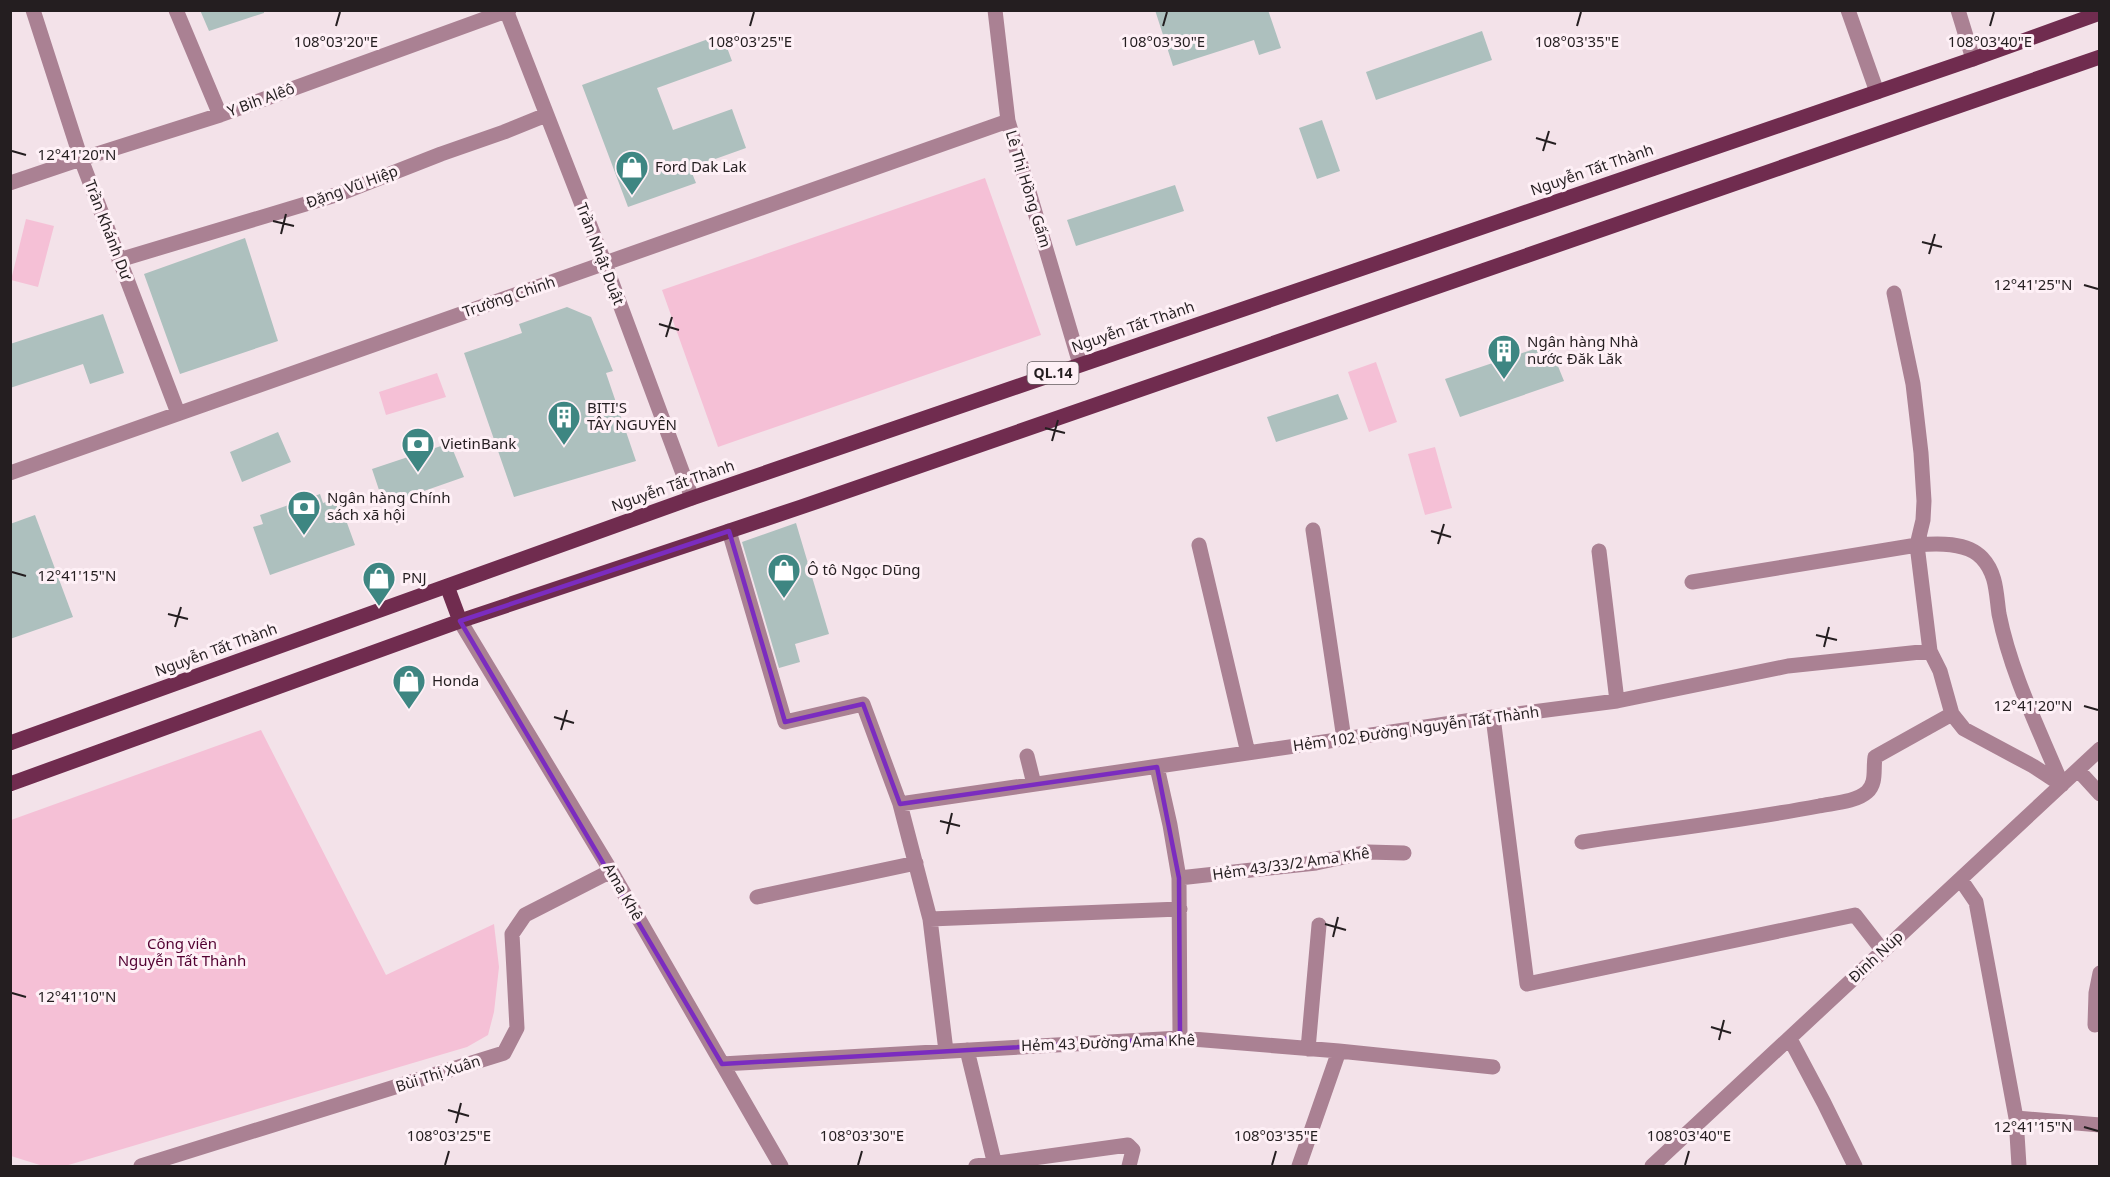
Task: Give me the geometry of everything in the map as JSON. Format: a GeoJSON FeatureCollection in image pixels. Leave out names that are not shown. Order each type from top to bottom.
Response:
{"type":"FeatureCollection","features":[{"type":"Feature","properties":{"kind":"main road","name":"Nguyễn Tất Thành"},"geometry":{"type":"LineString","coordinates":[[10,743],[692,498],[2100,14]]}},
{"type":"Feature","properties":{"kind":"main road"},"geometry":{"type":"LineString","coordinates":[[10,784],[460,621],[729,531],[2100,57]]}},
{"type":"Feature","properties":{"kind":"main road"},"geometry":{"type":"LineString","coordinates":[[447,586],[460,621]]}},
{"type":"Feature","properties":{"kind":"street","name":"Trần Khánh Dư"},"geometry":{"type":"LineString","coordinates":[[33,10],[81,159],[178,413]]}},
{"type":"Feature","properties":{"kind":"street"},"geometry":{"type":"LineString","coordinates":[[176,10],[220,115]]}},
{"type":"Feature","properties":{"kind":"street","name":"Lê Thị Hồng Gấm"},"geometry":{"type":"LineString","coordinates":[[995,10],[1008,121],[1080,364]]}},
{"type":"Feature","properties":{"kind":"street"},"geometry":{"type":"LineString","coordinates":[[1848,10],[1876,92]]}},
{"type":"Feature","properties":{"kind":"street"},"geometry":{"type":"LineString","coordinates":[[1958,10],[1973,59]]}},
{"type":"Feature","properties":{"kind":"street","name":"Y Bih Alêô"},"geometry":{"type":"LineString","coordinates":[[10,183],[220,115],[507,11]]}},
{"type":"Feature","properties":{"kind":"street","name":"Trần Nhật Duật"},"geometry":{"type":"LineString","coordinates":[[507,11],[692,498]]}},
{"type":"Feature","properties":{"kind":"street","name":"Đặng Vũ Hiệp"},"geometry":{"type":"LineString","coordinates":[[119,260],[339,194],[546,115]]}},
{"type":"Feature","properties":{"kind":"street","name":"Trường Chinh"},"geometry":{"type":"LineString","coordinates":[[10,472],[1008,121]]}},
{"type":"Feature","properties":{"kind":"street"},"geometry":{"type":"LineString","coordinates":[[1894,293],[1913,384],[1921,453],[1923,520],[1917,545],[1930,651],[1940,671],[1952,714],[1964,729],[2033,766],[2062,785]]}},
{"type":"Feature","properties":{"kind":"street"},"geometry":{"type":"LineString","coordinates":[[1313,530],[1344,739]]}},
{"type":"Feature","properties":{"kind":"street"},"geometry":{"type":"LineString","coordinates":[[729,531],[785,722],[863,704],[900,804],[930,919],[946,1051]]}},
{"type":"Feature","properties":{"kind":"street"},"geometry":{"type":"LineString","coordinates":[[1692,582],[1930,543],[1961,547],[1982,557],[1994,574],[2008,653],[2062,785]]}},
{"type":"Feature","properties":{"kind":"street"},"geometry":{"type":"LineString","coordinates":[[1199,545],[1248,753]]}},
{"type":"Feature","properties":{"kind":"street"},"geometry":{"type":"LineString","coordinates":[[1599,551],[1617,701]]}},
{"type":"Feature","properties":{"kind":"street","name":"Ama Khê"},"geometry":{"type":"LineString","coordinates":[[460,621],[611,871],[781,1167]]}},
{"type":"Feature","properties":{"kind":"street","name":"Hẻm 102 Đường Nguyễn Tất Thành"},"geometry":{"type":"LineString","coordinates":[[900,804],[1617,701],[1788,666],[1930,651]]}},
{"type":"Feature","properties":{"kind":"street"},"geometry":{"type":"LineString","coordinates":[[1582,842],[1800,810],[1852,800],[1867,793],[1872,785],[1875,775],[1873,767],[1875,757],[1952,714]]}},
{"type":"Feature","properties":{"kind":"street"},"geometry":{"type":"LineString","coordinates":[[1493,717],[1527,984],[1855,915],[1882,951]]}},
{"type":"Feature","properties":{"kind":"street","name":"Đinh Núp"},"geometry":{"type":"LineString","coordinates":[[1652,1167],[2100,748]]}},
{"type":"Feature","properties":{"kind":"street"},"geometry":{"type":"LineString","coordinates":[[1027,756],[1034,784]]}},
{"type":"Feature","properties":{"kind":"street"},"geometry":{"type":"LineString","coordinates":[[1157,767],[1179,878],[1180,1038]]}},
{"type":"Feature","properties":{"kind":"street"},"geometry":{"type":"LineString","coordinates":[[2078,770],[2100,794]]}},
{"type":"Feature","properties":{"kind":"street","name":"Hẻm 43/33/2 Ama Khê"},"geometry":{"type":"LineString","coordinates":[[1179,878],[1316,863],[1368,852],[1404,854]]}},
{"type":"Feature","properties":{"kind":"street"},"geometry":{"type":"LineString","coordinates":[[757,897],[916,863]]}},
{"type":"Feature","properties":{"kind":"street","name":"Bùi Thị Xuân"},"geometry":{"type":"LineString","coordinates":[[141,1167],[504,1053],[517,1028],[512,934],[525,915],[611,871]]}},
{"type":"Feature","properties":{"kind":"street"},"geometry":{"type":"LineString","coordinates":[[1961,880],[1976,903],[2016,1118],[2019,1167]]}},
{"type":"Feature","properties":{"kind":"street"},"geometry":{"type":"LineString","coordinates":[[930,919],[1180,909]]}},
{"type":"Feature","properties":{"kind":"street"},"geometry":{"type":"LineString","coordinates":[[1308,1048],[1319,924]]}},
{"type":"Feature","properties":{"kind":"street"},"geometry":{"type":"LineString","coordinates":[[2094,1025],[2100,973]]}},
{"type":"Feature","properties":{"kind":"street","name":"Hẻm 43 Đường Ama Khê"},"geometry":{"type":"LineString","coordinates":[[722,1064],[1180,1038],[1308,1048],[1493,1067]]}},
{"type":"Feature","properties":{"kind":"street"},"geometry":{"type":"LineString","coordinates":[[1790,1039],[1855,1167]]}},
{"type":"Feature","properties":{"kind":"street"},"geometry":{"type":"LineString","coordinates":[[967,1050],[994,1165]]}},
{"type":"Feature","properties":{"kind":"street"},"geometry":{"type":"LineString","coordinates":[[1299,1167],[1339,1051]]}},
{"type":"Feature","properties":{"kind":"street"},"geometry":{"type":"LineString","coordinates":[[2016,1118],[2100,1125]]}},
{"type":"Feature","properties":{"kind":"street"},"geometry":{"type":"LineString","coordinates":[[976,1167],[1128,1145],[1133,1150],[1129,1167]]}},
{"type":"Feature","properties":{"kind":"highlighted area"},"geometry":{"type":"Polygon","coordinates":[[[729,531],[785,722],[863,704],[900,804],[1157,767],[1179,878],[1180,1038],[722,1064],[460,621],[729,531]]]}},
{"type":"Feature","properties":{"kind":"green space"},"geometry":{"type":"Polygon","coordinates":[[[985,178],[1041,335],[718,447],[662,290],[985,178]]]}},
{"type":"Feature","properties":{"kind":"green space"},"geometry":{"type":"Polygon","coordinates":[[[26,219],[54,226],[38,287],[11,280],[26,219]]]}},
{"type":"Feature","properties":{"kind":"green space"},"geometry":{"type":"Polygon","coordinates":[[[1376,362],[1397,422],[1369,432],[1348,372],[1376,362]]]}},
{"type":"Feature","properties":{"kind":"green space"},"geometry":{"type":"Polygon","coordinates":[[[437,373],[446,397],[386,415],[379,392],[437,373]]]}},
{"type":"Feature","properties":{"kind":"green space"},"geometry":{"type":"Polygon","coordinates":[[[1435,447],[1452,508],[1425,515],[1408,454],[1435,447]]]}},
{"type":"Feature","properties":{"kind":"green space","name":"Công viên Nguyễn Tất Thành"},"geometry":{"type":"Polygon","coordinates":[[[261,730],[386,975],[494,924],[499,967],[494,1012],[488,1035],[467,1047],[65,1166],[43,1166],[11,1156],[11,820],[261,730]]]}},
{"type":"Feature","properties":{"kind":"building"},"geometry":{"type":"Polygon","coordinates":[[[200,10],[264,10],[264,13],[209,31],[200,10]]]}},
{"type":"Feature","properties":{"kind":"building"},"geometry":{"type":"Polygon","coordinates":[[[1155,10],[1268,10],[1281,48],[1259,55],[1254,40],[1173,66],[1155,10]]]}},
{"type":"Feature","properties":{"kind":"building"},"geometry":{"type":"Polygon","coordinates":[[[1482,31],[1492,60],[1376,100],[1366,72],[1482,31]]]}},
{"type":"Feature","properties":{"kind":"building"},"geometry":{"type":"Polygon","coordinates":[[[722,34],[732,61],[657,88],[673,130],[732,109],[746,148],[690,168],[696,183],[628,207],[582,85],[722,34]]]}},
{"type":"Feature","properties":{"kind":"building"},"geometry":{"type":"Polygon","coordinates":[[[1322,120],[1340,171],[1317,179],[1299,128],[1322,120]]]}},
{"type":"Feature","properties":{"kind":"building"},"geometry":{"type":"Polygon","coordinates":[[[1175,185],[1184,211],[1076,246],[1067,220],[1175,185]]]}},
{"type":"Feature","properties":{"kind":"building"},"geometry":{"type":"Polygon","coordinates":[[[245,238],[278,341],[180,374],[144,274],[245,238]]]}},
{"type":"Feature","properties":{"kind":"building"},"geometry":{"type":"Polygon","coordinates":[[[567,307],[591,317],[613,371],[606,373],[636,461],[514,497],[464,353],[522,333],[519,324],[567,307]]]}},
{"type":"Feature","properties":{"kind":"building"},"geometry":{"type":"Polygon","coordinates":[[[103,314],[124,373],[90,384],[83,364],[10,388],[10,344],[103,314]]]}},
{"type":"Feature","properties":{"kind":"building","name":"Ngân hàng Nhà nước Đăk Lăk"},"geometry":{"type":"Polygon","coordinates":[[[1549,344],[1564,381],[1460,417],[1445,379],[1549,344]]]}},
{"type":"Feature","properties":{"kind":"building"},"geometry":{"type":"Polygon","coordinates":[[[1338,394],[1348,419],[1276,442],[1267,417],[1338,394]]]}},
{"type":"Feature","properties":{"kind":"building"},"geometry":{"type":"Polygon","coordinates":[[[278,432],[291,462],[242,482],[230,452],[278,432]]]}},
{"type":"Feature","properties":{"kind":"building","name":"VietinBank"},"geometry":{"type":"Polygon","coordinates":[[[450,443],[464,477],[384,505],[372,469],[450,443]]]}},
{"type":"Feature","properties":{"kind":"building","name":"Ngân hàng Chính sách xã hội"},"geometry":{"type":"Polygon","coordinates":[[[320,494],[323,503],[338,498],[355,545],[270,575],[253,527],[263,524],[260,515],[320,494]]]}},
{"type":"Feature","properties":{"kind":"building"},"geometry":{"type":"Polygon","coordinates":[[[35,515],[73,617],[10,639],[10,524],[35,515]]]}},
{"type":"Feature","properties":{"kind":"building","name":"Ô tô Ngọc Dũng"},"geometry":{"type":"Polygon","coordinates":[[[796,523],[829,634],[795,644],[800,662],[779,668],[742,542],[796,523]]]}},
{"type":"Feature","properties":{"kind":"place","name":"Ford Dak Lak"},"geometry":{"type":"Point","coordinates":[632,196]}},
{"type":"Feature","properties":{"kind":"place","name":"Ngân hàng Nhà nước Đăk Lăk"},"geometry":{"type":"Point","coordinates":[1504,380]}},
{"type":"Feature","properties":{"kind":"place","name":"BITI'S TÂY NGUYÊN"},"geometry":{"type":"Point","coordinates":[564,446]}},
{"type":"Feature","properties":{"kind":"place","name":"VietinBank"},"geometry":{"type":"Point","coordinates":[418,473]}},
{"type":"Feature","properties":{"kind":"place","name":"Ngân hàng Chính sách xã hội"},"geometry":{"type":"Point","coordinates":[304,536]}},
{"type":"Feature","properties":{"kind":"place","name":"Ô tô Ngọc Dũng"},"geometry":{"type":"Point","coordinates":[784,599]}},
{"type":"Feature","properties":{"kind":"place","name":"PNJ"},"geometry":{"type":"Point","coordinates":[379,607]}},
{"type":"Feature","properties":{"kind":"place","name":"Honda"},"geometry":{"type":"Point","coordinates":[409,710]}}]}
